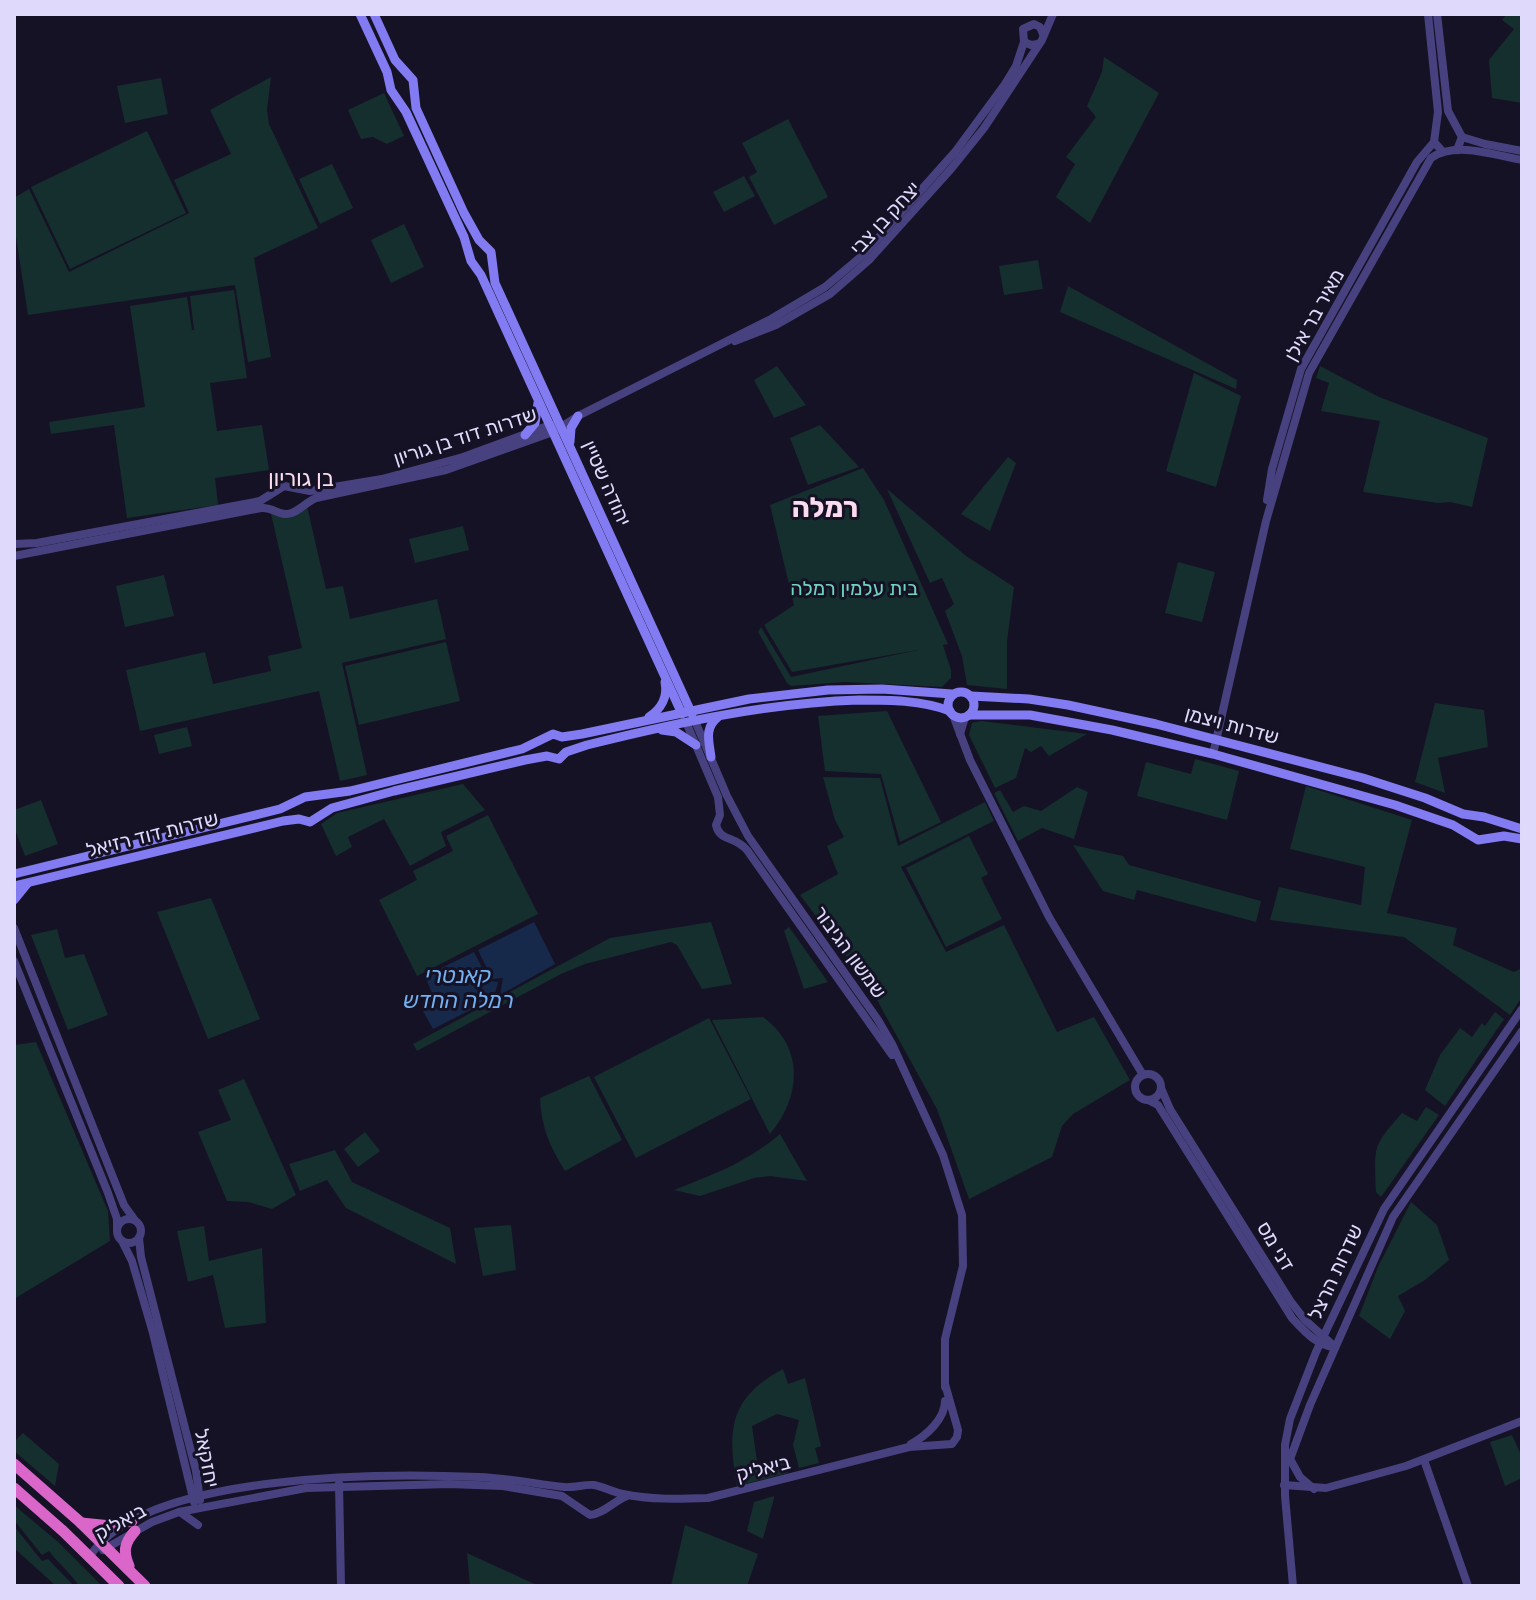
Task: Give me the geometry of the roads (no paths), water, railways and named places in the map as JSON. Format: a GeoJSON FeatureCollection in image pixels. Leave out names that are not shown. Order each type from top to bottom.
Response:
{"type":"FeatureCollection","features":[{"type":"Feature","properties":{"kind":"highway"},"geometry":{"type":"LineString","coordinates":[[14,1464],[80,1522],[145,1586]]}},
{"type":"Feature","properties":{"kind":"highway"},"geometry":{"type":"LineString","coordinates":[[14,1488],[119,1586]]}},
{"type":"Feature","properties":{"kind":"highway"},"geometry":{"type":"LineString","coordinates":[[14,1496],[34,1504]]}},
{"type":"Feature","properties":{"kind":"highway"},"geometry":{"type":"LineString","coordinates":[[80,1522],[101,1526],[134,1526],[125,1544],[125,1555],[133,1574]]}},
{"type":"Feature","properties":{"kind":"main road"},"geometry":{"type":"LineString","coordinates":[[360,14],[387,72],[391,90],[396,95],[406,96],[414,88]]}},
{"type":"Feature","properties":{"kind":"main road"},"geometry":{"type":"LineString","coordinates":[[374,14],[395,60],[413,80],[416,108],[464,213],[483,246],[491,252],[492,260],[485,267],[473,261],[473,250],[483,246]]}},
{"type":"Feature","properties":{"kind":"main road"},"geometry":{"type":"LineString","coordinates":[[390,83],[393,76],[404,73]]}},
{"type":"Feature","properties":{"kind":"main road","name":"יהודה שטיין"},"geometry":{"type":"LineString","coordinates":[[396,95],[538,399],[570,446],[690,722]]}},
{"type":"Feature","properties":{"kind":"main road","name":"יהודה שטיין"},"geometry":{"type":"LineString","coordinates":[[492,260],[495,283],[555,428],[664,675],[686,711]]}},
{"type":"Feature","properties":{"kind":"main road"},"geometry":{"type":"LineString","coordinates":[[525,435],[538,418],[538,399]]}},
{"type":"Feature","properties":{"kind":"main road"},"geometry":{"type":"LineString","coordinates":[[570,446],[571,428],[578,416]]}},
{"type":"Feature","properties":{"kind":"main road"},"geometry":{"type":"LineString","coordinates":[[645,719],[658,709],[665,698],[664,675]]}},
{"type":"Feature","properties":{"kind":"main road"},"geometry":{"type":"LineString","coordinates":[[562,737],[749,699],[828,690],[882,689],[952,694],[960,691],[971,696],[974,708],[967,716],[934,705],[881,700],[787,705],[650,730],[566,752],[559,759],[547,756],[365,798],[332,808],[310,822],[299,819],[295,813],[297,802],[308,797],[346,792],[522,749],[553,734],[567,742],[566,752]]}},
{"type":"Feature","properties":{"kind":"main road"},"geometry":{"type":"LineString","coordinates":[[951,713],[948,701],[952,694]]}},
{"type":"Feature","properties":{"kind":"main road","name":"שדרות ויצמן"},"geometry":{"type":"LineString","coordinates":[[971,696],[1068,705],[1215,740],[1363,778],[1463,814],[1522,829]]}},
{"type":"Feature","properties":{"kind":"main road","name":"שדרות ויצמן"},"geometry":{"type":"LineString","coordinates":[[967,716],[1030,715],[1057,719],[1213,754],[1427,815],[1470,835]]}},
{"type":"Feature","properties":{"kind":"main road"},"geometry":{"type":"LineString","coordinates":[[711,757],[709,724],[720,716]]}},
{"type":"Feature","properties":{"kind":"main road"},"geometry":{"type":"LineString","coordinates":[[650,730],[676,732],[696,745]]}},
{"type":"Feature","properties":{"kind":"main road"},"geometry":{"type":"LineString","coordinates":[[545,739],[543,750],[547,756]]}},
{"type":"Feature","properties":{"kind":"main road"},"geometry":{"type":"LineString","coordinates":[[308,797],[318,805],[317,817]]}},
{"type":"Feature","properties":{"kind":"main road","name":"שדרות דוד רזיאל"},"geometry":{"type":"LineString","coordinates":[[14,874],[280,809],[297,802]]}},
{"type":"Feature","properties":{"kind":"main road"},"geometry":{"type":"LineString","coordinates":[[1487,838],[1492,828],[1482,818],[1468,824],[1470,835],[1478,840],[1522,839]]}},
{"type":"Feature","properties":{"kind":"main road","name":"שדרות דוד רזיאל"},"geometry":{"type":"LineString","coordinates":[[14,886],[299,819]]}},
{"type":"Feature","properties":{"kind":"main road"},"geometry":{"type":"LineString","coordinates":[[14,868],[29,870]]}},
{"type":"Feature","properties":{"kind":"main road"},"geometry":{"type":"LineString","coordinates":[[14,900],[28,883]]}},
{"type":"Feature","properties":{"kind":"street"},"geometry":{"type":"LineString","coordinates":[[1043,14],[1034,24],[1023,29],[1024,42],[1038,44],[1053,14]]}},
{"type":"Feature","properties":{"kind":"street"},"geometry":{"type":"LineString","coordinates":[[1428,14],[1438,112],[1434,142],[1443,152],[1470,150],[1522,160]]}},
{"type":"Feature","properties":{"kind":"street"},"geometry":{"type":"LineString","coordinates":[[1437,14],[1448,111],[1454,125],[1462,137],[1522,151]]}},
{"type":"Feature","properties":{"kind":"street"},"geometry":{"type":"LineString","coordinates":[[1034,24],[1042,29],[1044,35]]}},
{"type":"Feature","properties":{"kind":"street","name":"יצחק בן צבי"},"geometry":{"type":"LineString","coordinates":[[555,428],[780,314],[825,287],[852,266],[978,124],[1016,66],[1024,42]]}},
{"type":"Feature","properties":{"kind":"street","name":"יצחק בן צבי"},"geometry":{"type":"LineString","coordinates":[[704,351],[776,325],[830,294],[857,272],[962,156],[1000,105],[1038,44]]}},
{"type":"Feature","properties":{"kind":"street"},"geometry":{"type":"LineString","coordinates":[[1437,128],[1445,123],[1454,125]]}},
{"type":"Feature","properties":{"kind":"street"},"geometry":{"type":"LineString","coordinates":[[1457,150],[1462,137]]}},
{"type":"Feature","properties":{"kind":"street","name":"מאיר בר אילן"},"geometry":{"type":"LineString","coordinates":[[1266,521],[1272,469],[1301,369],[1417,162],[1434,142]]}},
{"type":"Feature","properties":{"kind":"street","name":"מאיר בר אילן"},"geometry":{"type":"LineString","coordinates":[[1213,754],[1266,521],[1309,373],[1424,167],[1431,158],[1443,152]]}},
{"type":"Feature","properties":{"kind":"street","name":"שדרות דוד בן גוריון"},"geometry":{"type":"LineString","coordinates":[[295,489],[316,491],[420,470],[555,428]]}},
{"type":"Feature","properties":{"kind":"street","name":"שדרות דוד בן גוריון"},"geometry":{"type":"LineString","coordinates":[[298,507],[316,498],[446,470],[555,428]]}},
{"type":"Feature","properties":{"kind":"street"},"geometry":{"type":"LineString","coordinates":[[14,544],[37,543],[245,504],[265,499],[282,486],[295,489],[300,497],[298,507],[287,514],[261,508],[14,556]]}},
{"type":"Feature","properties":{"kind":"street"},"geometry":{"type":"LineString","coordinates":[[273,494],[275,509]]}},
{"type":"Feature","properties":{"kind":"street"},"geometry":{"type":"LineString","coordinates":[[951,713],[960,739],[1064,945],[1143,1075]]}},
{"type":"Feature","properties":{"kind":"street"},"geometry":{"type":"LineString","coordinates":[[960,739],[961,725],[967,716]]}},
{"type":"Feature","properties":{"kind":"street"},"geometry":{"type":"LineString","coordinates":[[690,722],[696,745],[718,797],[720,815],[716,829],[722,836],[732,838],[741,831],[741,820],[728,811],[720,815]]}},
{"type":"Feature","properties":{"kind":"street","name":"שמשון הגיבור"},"geometry":{"type":"LineString","coordinates":[[690,722],[754,844],[878,1020],[943,1155],[962,1215],[963,1266],[945,1339],[946,1406],[933,1425]]}},
{"type":"Feature","properties":{"kind":"street","name":"שמשון הגיבור"},"geometry":{"type":"LineString","coordinates":[[732,838],[752,857],[867,1017],[920,1104]]}},
{"type":"Feature","properties":{"kind":"street"},"geometry":{"type":"LineString","coordinates":[[14,928],[124,1205],[142,1228],[139,1238],[129,1243],[122,1241],[117,1229],[117,1219],[108,1193],[14,961]]}},
{"type":"Feature","properties":{"kind":"street","name":"שדרות הרצל"},"geometry":{"type":"LineString","coordinates":[[1293,1586],[1283,1457],[1288,1430],[1320,1343],[1377,1221],[1522,1009]]}},
{"type":"Feature","properties":{"kind":"street","name":"שדרות הרצל"},"geometry":{"type":"LineString","coordinates":[[1314,1489],[1300,1477],[1290,1459],[1335,1347],[1393,1217],[1522,1031]]}},
{"type":"Feature","properties":{"kind":"street"},"geometry":{"type":"LineString","coordinates":[[1143,1075],[1156,1077],[1161,1088],[1157,1096],[1148,1100],[1140,1097],[1136,1089],[1137,1080],[1143,1075]]}},
{"type":"Feature","properties":{"kind":"street","name":"דני מס"},"geometry":{"type":"LineString","coordinates":[[1161,1088],[1170,1109],[1320,1343]]}},
{"type":"Feature","properties":{"kind":"street","name":"דני מס"},"geometry":{"type":"LineString","coordinates":[[1148,1100],[1158,1105],[1284,1307],[1304,1331],[1320,1343],[1335,1347]]}},
{"type":"Feature","properties":{"kind":"street"},"geometry":{"type":"LineString","coordinates":[[117,1229],[123,1220],[134,1219]]}},
{"type":"Feature","properties":{"kind":"street","name":"יחזקאל"},"geometry":{"type":"LineString","coordinates":[[139,1238],[197,1496],[195,1508]]}},
{"type":"Feature","properties":{"kind":"street","name":"יחזקאל"},"geometry":{"type":"LineString","coordinates":[[122,1241],[132,1261],[197,1496]]}},
{"type":"Feature","properties":{"kind":"street","name":"שמשון הגיבור"},"geometry":{"type":"LineString","coordinates":[[945,1384],[957,1427]]}},
{"type":"Feature","properties":{"kind":"street"},"geometry":{"type":"LineString","coordinates":[[948,1419],[957,1427],[955,1441],[948,1446],[939,1445],[933,1440],[933,1425],[948,1419]]}},
{"type":"Feature","properties":{"kind":"street"},"geometry":{"type":"LineString","coordinates":[[1284,1485],[1326,1488],[1406,1466],[1426,1464],[1522,1421]]}},
{"type":"Feature","properties":{"kind":"street","name":"ביאליק"},"geometry":{"type":"LineString","coordinates":[[904,1449],[920,1439],[933,1425]]}},
{"type":"Feature","properties":{"kind":"street","name":"ביאליק"},"geometry":{"type":"LineString","coordinates":[[601,1489],[627,1495],[708,1498],[904,1449],[939,1445]]}},
{"type":"Feature","properties":{"kind":"street"},"geometry":{"type":"LineString","coordinates":[[1426,1464],[1468,1586]]}},
{"type":"Feature","properties":{"kind":"street","name":"ביאליק"},"geometry":{"type":"LineString","coordinates":[[134,1526],[195,1508],[338,1483],[480,1477],[584,1487]]}},
{"type":"Feature","properties":{"kind":"street","name":"ביאליק"},"geometry":{"type":"LineString","coordinates":[[90,1556],[166,1505],[197,1496],[279,1483],[491,1485],[555,1494],[577,1504]]}},
{"type":"Feature","properties":{"kind":"street"},"geometry":{"type":"LineString","coordinates":[[338,1483],[341,1586]]}},
{"type":"Feature","properties":{"kind":"street"},"geometry":{"type":"LineString","coordinates":[[605,1507],[606,1495],[601,1489],[591,1485],[578,1493],[577,1504],[582,1512],[590,1515],[598,1514],[627,1495]]}},
{"type":"Feature","properties":{"kind":"street"},"geometry":{"type":"LineString","coordinates":[[179,1512],[198,1525]]}},
{"type":"Feature","properties":{"kind":"water"},"geometry":{"type":"Polygon","coordinates":[[[534,922],[555,964],[500,995],[503,978],[492,979],[478,950],[534,922]]]}},
{"type":"Feature","properties":{"kind":"water","name":"קאנטרי רמלה החדש"},"geometry":{"type":"Polygon","coordinates":[[[474,952],[489,981],[498,982],[494,998],[433,1029],[423,1011],[432,993],[425,976],[474,952]]]}},
{"type":"Feature","properties":{"kind":"district","name":"בן גוריון"},"geometry":{"type":"Point","coordinates":[301,478]}},
{"type":"Feature","properties":{"kind":"district","name":"רמלה"},"geometry":{"type":"Point","coordinates":[825,507]}},
{"type":"Feature","properties":{"kind":"park label","name":"בית עלמין רמלה"},"geometry":{"type":"Point","coordinates":[854,588]}}]}
